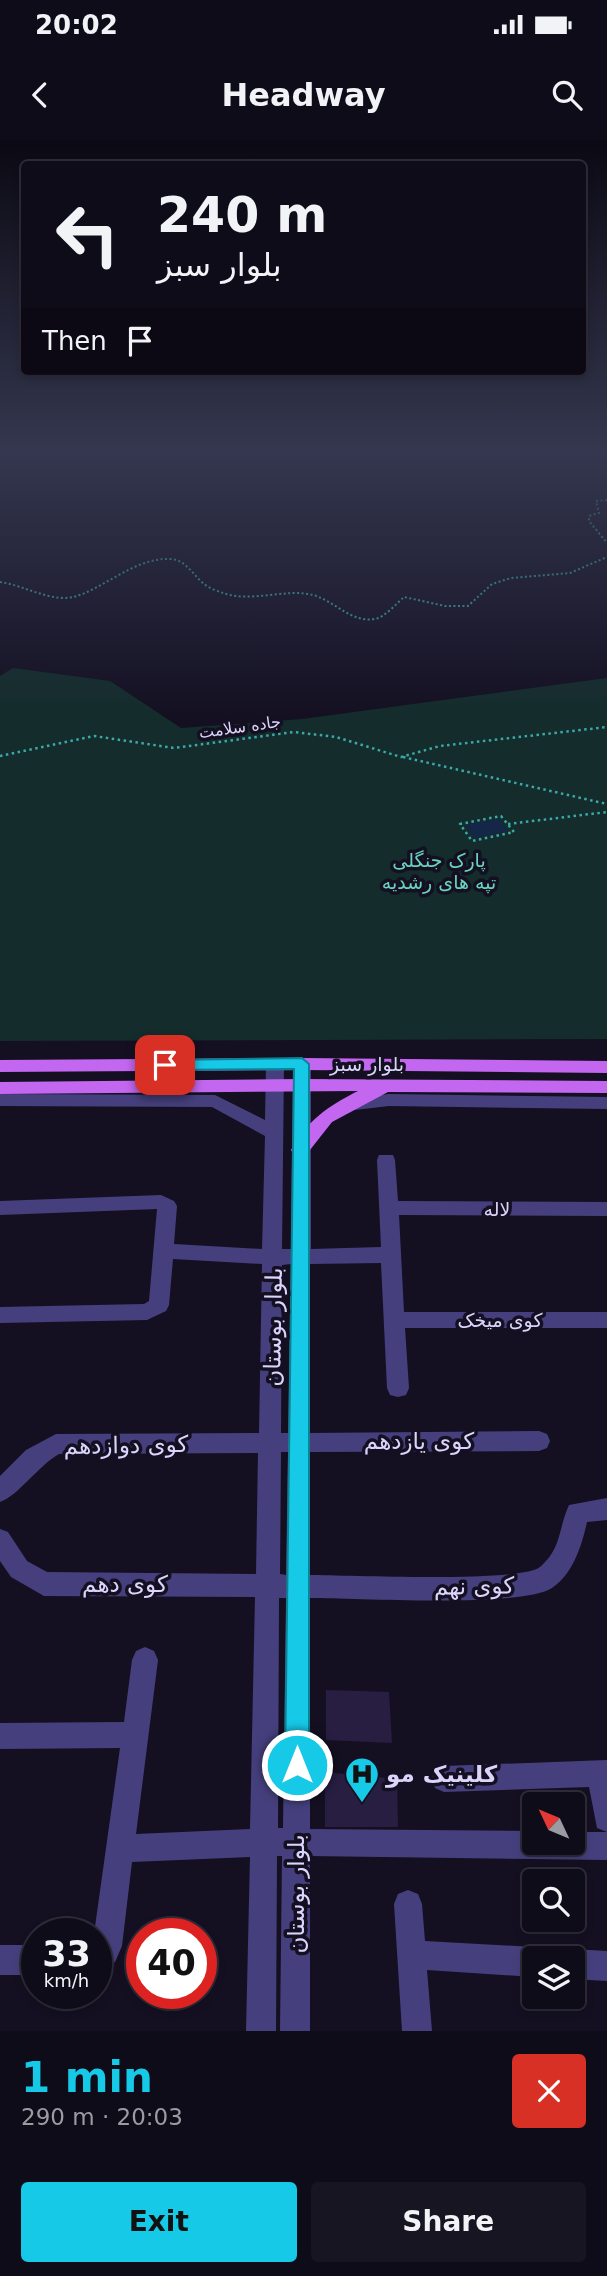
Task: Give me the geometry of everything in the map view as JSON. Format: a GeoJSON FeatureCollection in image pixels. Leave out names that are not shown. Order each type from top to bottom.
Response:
{"type":"FeatureCollection","features":[{"type":"Feature","properties":{"kind":"main road","name":"بلوار سبز"},"geometry":{"type":"LineString","coordinates":[[0,1066],[275,1074],[607,1067]]}},
{"type":"Feature","properties":{"kind":"main road","name":"بلوار سبز"},"geometry":{"type":"LineString","coordinates":[[0,1088],[275,1074]]}},
{"type":"Feature","properties":{"kind":"main road","name":"بلوار سبز"},"geometry":{"type":"LineString","coordinates":[[302,1074],[386,1085],[607,1087]]}},
{"type":"Feature","properties":{"kind":"main road"},"geometry":{"type":"LineString","coordinates":[[300,1150],[312,1129],[325,1116],[386,1085]]}},
{"type":"Feature","properties":{"kind":"street","name":"بلوار بوستان"},"geometry":{"type":"LineString","coordinates":[[261,2031],[275,1074]]}},
{"type":"Feature","properties":{"kind":"street","name":"بلوار بوستان"},"geometry":{"type":"LineString","coordinates":[[295,2031],[302,1074]]}},
{"type":"Feature","properties":{"kind":"street"},"geometry":{"type":"LineString","coordinates":[[0,1100],[215,1101],[274,1133]]}},
{"type":"Feature","properties":{"kind":"street"},"geometry":{"type":"LineString","coordinates":[[346,1105],[389,1100],[607,1102]]}},
{"type":"Feature","properties":{"kind":"street"},"geometry":{"type":"LineString","coordinates":[[386,1160],[398,1388]]}},
{"type":"Feature","properties":{"kind":"street"},"geometry":{"type":"LineString","coordinates":[[0,1208],[166,1203],[159,1305],[147,1312],[0,1315]]}},
{"type":"Feature","properties":{"kind":"street","name":"لاله"},"geometry":{"type":"LineString","coordinates":[[388,1208],[607,1209]]}},
{"type":"Feature","properties":{"kind":"street"},"geometry":{"type":"LineString","coordinates":[[162,1251],[274,1257],[393,1255]]}},
{"type":"Feature","properties":{"kind":"street","name":"کوی میخک"},"geometry":{"type":"LineString","coordinates":[[394,1320],[607,1320]]}},
{"type":"Feature","properties":{"kind":"street","name":"کوی یازدهم"},"geometry":{"type":"LineString","coordinates":[[271,1442],[539,1441]]}},
{"type":"Feature","properties":{"kind":"street","name":"کوی دوازدهم"},"geometry":{"type":"LineString","coordinates":[[0,1492],[34,1457],[56,1444],[271,1442]]}},
{"type":"Feature","properties":{"kind":"street","name":"کوی نهم"},"geometry":{"type":"LineString","coordinates":[[298,1585],[499,1588],[528,1584],[545,1579],[570,1548],[577,1513],[607,1509]]}},
{"type":"Feature","properties":{"kind":"street","name":"کوی دهم"},"geometry":{"type":"LineString","coordinates":[[0,1540],[19,1569],[44,1584],[298,1585]]}},
{"type":"Feature","properties":{"kind":"street"},"geometry":{"type":"LineString","coordinates":[[110,1918],[145,1660]]}},
{"type":"Feature","properties":{"kind":"street"},"geometry":{"type":"LineString","coordinates":[[0,1736],[135,1735]]}},
{"type":"Feature","properties":{"kind":"street"},"geometry":{"type":"LineString","coordinates":[[444,1779],[603,1773],[607,1818]]}},
{"type":"Feature","properties":{"kind":"street"},"geometry":{"type":"LineString","coordinates":[[119,1850],[265,1843],[607,1846]]}},
{"type":"Feature","properties":{"kind":"street"},"geometry":{"type":"LineString","coordinates":[[408,1904],[417,2031]]}},
{"type":"Feature","properties":{"kind":"street"},"geometry":{"type":"LineString","coordinates":[[412,1955],[522,1961]]}},
{"type":"Feature","properties":{"kind":"street"},"geometry":{"type":"LineString","coordinates":[[0,1960],[21,1959]]}},
{"type":"Feature","properties":{"kind":"street"},"geometry":{"type":"LineString","coordinates":[[585,1965],[607,1966]]}},
{"type":"Feature","properties":{"kind":"path"},"geometry":{"type":"LineString","coordinates":[[0,582],[14,584],[40,594],[75,597],[144,564],[171,559],[185,564],[205,585],[226,594],[261,597],[310,594],[331,602],[358,620],[378,620],[404,597],[445,606],[468,606],[492,584],[511,578],[570,573],[607,557]]}},
{"type":"Feature","properties":{"kind":"path"},"geometry":{"type":"LineString","coordinates":[[401,757],[440,746],[607,727]]}},
{"type":"Feature","properties":{"kind":"path","name":"جاده سلامت"},"geometry":{"type":"LineString","coordinates":[[0,756],[94,736],[174,748],[294,732],[336,737],[401,757],[607,804]]}},
{"type":"Feature","properties":{"kind":"path"},"geometry":{"type":"LineString","coordinates":[[507,824],[607,812]]}},
{"type":"Feature","properties":{"kind":"path"},"geometry":{"type":"LineString","coordinates":[[501,816],[507,824],[514,832],[472,841],[460,824],[501,816]]}},
{"type":"Feature","properties":{"kind":"green space","name":"پارک جنگلی تپه های رشدیه"},"geometry":{"type":"Polygon","coordinates":[[[13,668],[110,681],[181,728],[302,719],[607,678],[607,1039],[0,1041],[0,676],[13,668]]]}},
{"type":"Feature","properties":{"kind":"water"},"geometry":{"type":"Polygon","coordinates":[[[498,819],[508,831],[474,838],[465,825],[498,819]]]}},
{"type":"Feature","properties":{"kind":"building"},"geometry":{"type":"Polygon","coordinates":[[[326,1690],[389,1692],[392,1743],[326,1740],[326,1690]]]}},
{"type":"Feature","properties":{"kind":"building","name":"کلینیک مو"},"geometry":{"type":"Polygon","coordinates":[[[325,1772],[397,1779],[398,1827],[325,1827],[325,1772]]]}},
{"type":"Feature","properties":{"kind":"place","name":"کلینیک مو"},"geometry":{"type":"Point","coordinates":[362,1804]}},
{"type":"Feature","properties":{"kind":"route"},"geometry":{"type":"LineString","coordinates":[[165,1065],[302,1064],[297,1765]]}}]}
